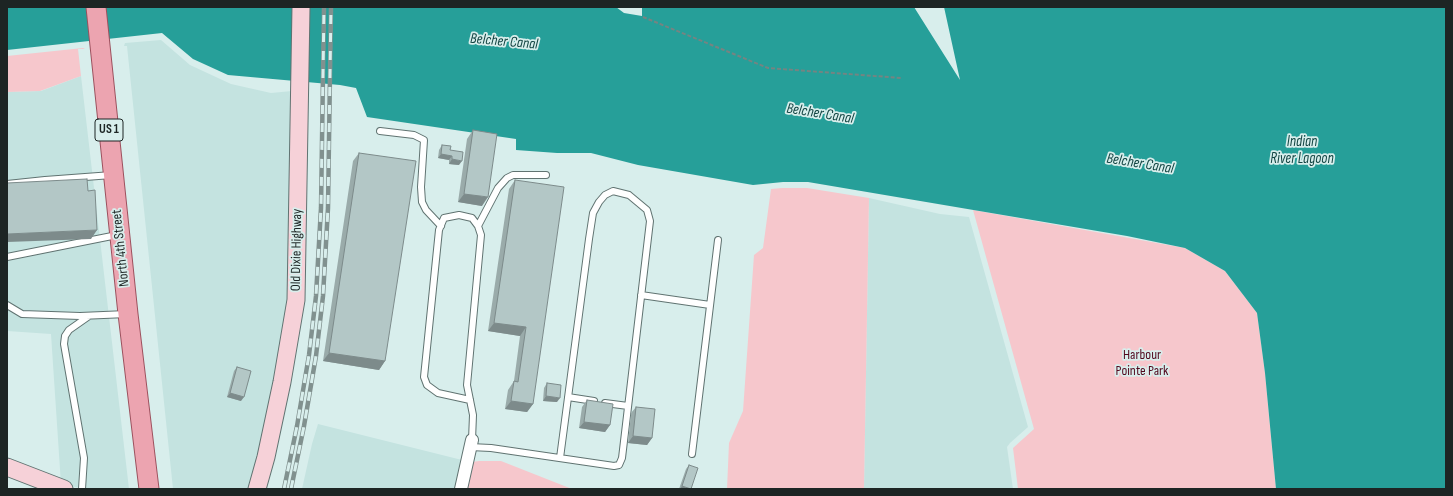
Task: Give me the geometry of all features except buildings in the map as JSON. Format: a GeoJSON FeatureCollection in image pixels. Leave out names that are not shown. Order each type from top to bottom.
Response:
{"type":"FeatureCollection","features":[{"type":"Feature","properties":{"kind":"main road","name":"North 4th Street"},"geometry":{"type":"LineString","coordinates":[[96,7],[128,314],[149,489]]}},
{"type":"Feature","properties":{"kind":"street","name":"Old Dixie Highway"},"geometry":{"type":"LineString","coordinates":[[257,489],[266,457],[282,382],[296,300],[301,7]]}},
{"type":"Feature","properties":{"kind":"street"},"geometry":{"type":"LineString","coordinates":[[461,489],[471,443]]}},
{"type":"Feature","properties":{"kind":"street"},"geometry":{"type":"LineString","coordinates":[[7,467],[64,489]]}},
{"type":"Feature","properties":{"kind":"lane"},"geometry":{"type":"LineString","coordinates":[[380,131],[414,135],[424,140],[421,187],[422,202],[426,210],[441,226]]}},
{"type":"Feature","properties":{"kind":"lane"},"geometry":{"type":"LineString","coordinates":[[7,184],[114,175]]}},
{"type":"Feature","properties":{"kind":"lane"},"geometry":{"type":"LineString","coordinates":[[478,226],[498,188],[507,178],[513,175],[546,175]]}},
{"type":"Feature","properties":{"kind":"lane"},"geometry":{"type":"LineString","coordinates":[[470,400],[438,393],[428,385],[424,377],[439,230],[444,218],[458,215],[472,218],[478,226],[481,235],[467,385],[473,414],[471,443],[491,448],[614,466],[619,465],[622,458],[650,221],[647,210],[629,195],[613,192],[605,195],[593,213],[588,239],[560,458]]}},
{"type":"Feature","properties":{"kind":"lane"},"geometry":{"type":"LineString","coordinates":[[7,257],[120,235]]}},
{"type":"Feature","properties":{"kind":"lane"},"geometry":{"type":"LineString","coordinates":[[692,454],[718,240]]}},
{"type":"Feature","properties":{"kind":"lane"},"geometry":{"type":"LineString","coordinates":[[641,295],[710,306]]}},
{"type":"Feature","properties":{"kind":"lane"},"geometry":{"type":"LineString","coordinates":[[7,305],[22,314],[89,316],[128,314]]}},
{"type":"Feature","properties":{"kind":"lane"},"geometry":{"type":"LineString","coordinates":[[82,489],[84,458],[64,344],[65,336],[69,330],[89,316]]}},
{"type":"Feature","properties":{"kind":"lane"},"geometry":{"type":"LineString","coordinates":[[568,397],[628,406]]}},
{"type":"Feature","properties":{"kind":"path"},"geometry":{"type":"LineString","coordinates":[[643,16],[768,68],[901,78]]}},
{"type":"Feature","properties":{"kind":"shaded area"},"geometry":{"type":"Polygon","coordinates":[[[161,40],[190,65],[231,84],[271,93],[292,91],[292,280],[276,381],[250,489],[173,489],[127,46],[124,46],[125,43],[161,40]]]}},
{"type":"Feature","properties":{"kind":"shaded area"},"geometry":{"type":"Polygon","coordinates":[[[81,76],[129,489],[91,489],[61,484],[51,334],[7,331],[7,92],[41,91],[81,76]]]}},
{"type":"Feature","properties":{"kind":"shaded area"},"geometry":{"type":"Polygon","coordinates":[[[869,198],[940,214],[969,217],[1028,427],[1007,447],[1013,489],[864,489],[869,198]]]}},
{"type":"Feature","properties":{"kind":"shaded area"},"geometry":{"type":"Polygon","coordinates":[[[318,424],[462,460],[455,489],[302,489],[318,424]]]}},
{"type":"Feature","properties":{"kind":"green space"},"geometry":{"type":"Polygon","coordinates":[[[83,48],[85,49],[78,49],[81,76],[40,91],[7,92],[7,56],[83,48]]]}},
{"type":"Feature","properties":{"kind":"green space"},"geometry":{"type":"Polygon","coordinates":[[[807,188],[869,198],[864,489],[727,489],[729,443],[743,411],[754,255],[763,248],[771,189],[807,188]]]}},
{"type":"Feature","properties":{"kind":"green space","name":"Harbour Pointe Park"},"geometry":{"type":"Polygon","coordinates":[[[973,210],[1185,248],[1225,271],[1257,313],[1265,373],[1276,489],[1018,489],[1013,448],[1034,429],[973,210]]]}},
{"type":"Feature","properties":{"kind":"green space"},"geometry":{"type":"Polygon","coordinates":[[[501,461],[572,489],[466,489],[472,462],[501,461]]]}},
{"type":"Feature","properties":{"kind":"water","name":"Indian River Lagoon"},"geometry":{"type":"Polygon","coordinates":[[[7,7],[616,7],[624,13],[642,16],[642,7],[914,7],[960,80],[944,7],[1446,7],[1446,489],[1276,489],[1265,373],[1257,313],[1225,271],[1185,248],[1127,236],[808,182],[783,182],[753,185],[638,165],[591,153],[557,153],[516,150],[516,139],[367,117],[356,88],[340,85],[228,75],[193,59],[162,33],[7,50],[7,7]]]}},
{"type":"Feature","properties":{"kind":"railway"},"geometry":{"type":"LineString","coordinates":[[284,489],[297,426],[309,355],[316,296],[321,208],[324,7]]}},
{"type":"Feature","properties":{"kind":"railway"},"geometry":{"type":"LineString","coordinates":[[291,489],[316,356],[323,296],[328,208],[331,7]]}},
{"type":"Feature","properties":{"kind":"water label","name":"Belcher Canal"},"geometry":{"type":"Point","coordinates":[504,42]}},
{"type":"Feature","properties":{"kind":"water label","name":"Belcher Canal"},"geometry":{"type":"Point","coordinates":[820,114]}},
{"type":"Feature","properties":{"kind":"water label","name":"Belcher Canal"},"geometry":{"type":"Point","coordinates":[1140,164]}}]}
